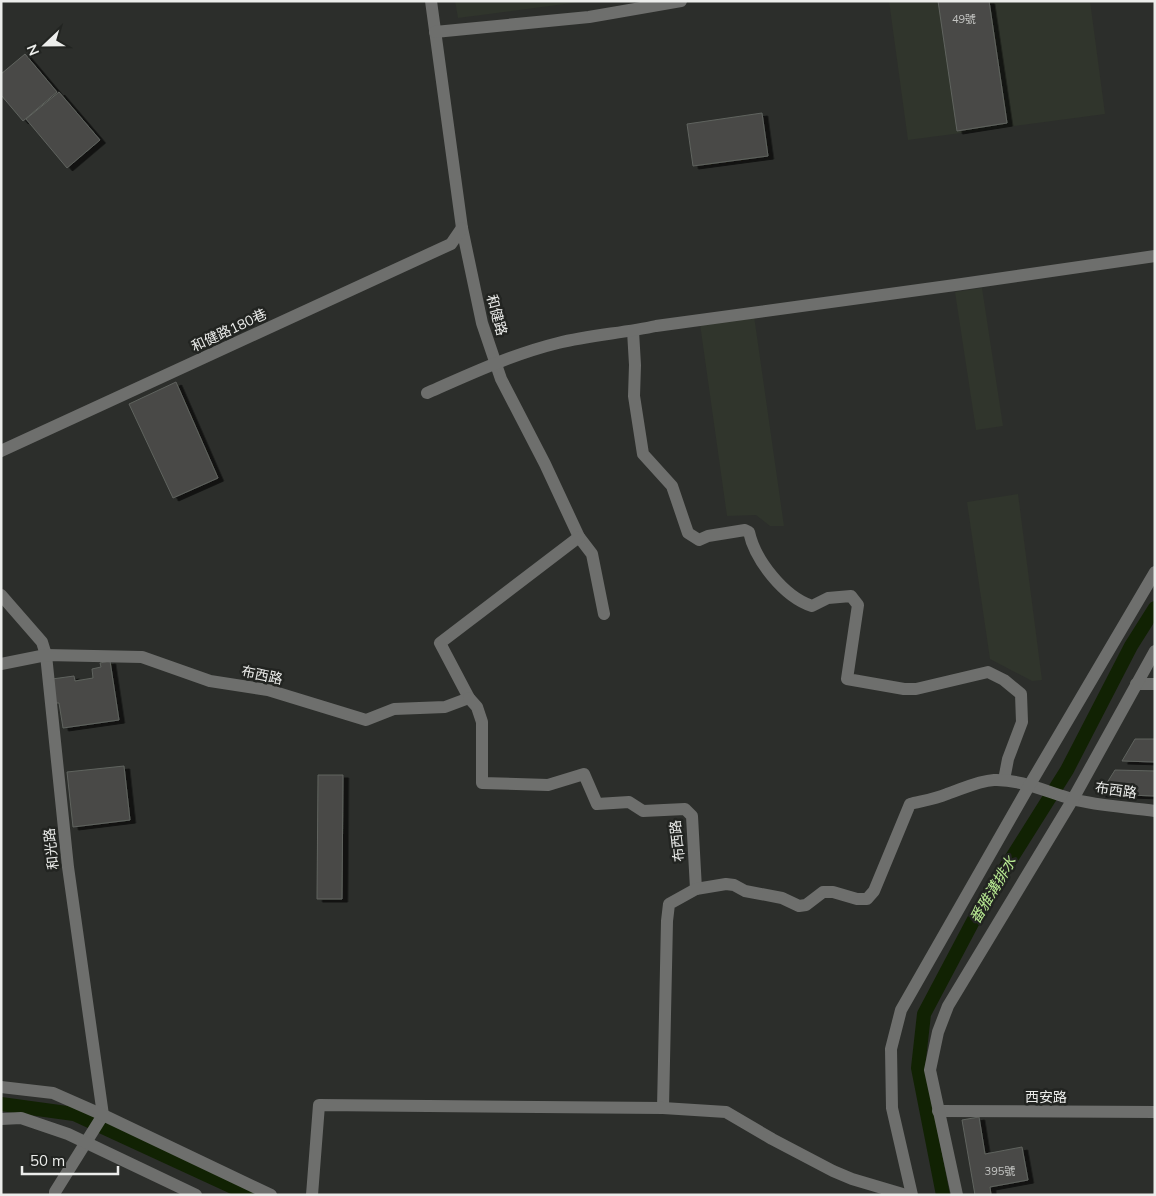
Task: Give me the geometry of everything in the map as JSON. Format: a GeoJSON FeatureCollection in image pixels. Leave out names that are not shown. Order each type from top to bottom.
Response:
{"type":"FeatureCollection","features":[{"type":"Feature","properties":{"kind":"street","name":"和健路"},"geometry":{"type":"LineString","coordinates":[[431,1],[462,228],[482,323],[501,379],[546,464],[579,536],[592,554],[604,614]]}},
{"type":"Feature","properties":{"kind":"street"},"geometry":{"type":"LineString","coordinates":[[435,32],[589,16],[681,1]]}},
{"type":"Feature","properties":{"kind":"street","name":"和健路180巷"},"geometry":{"type":"LineString","coordinates":[[1,451],[451,244],[462,228]]}},
{"type":"Feature","properties":{"kind":"street"},"geometry":{"type":"LineString","coordinates":[[427,393],[496,363],[559,342],[656,326],[1155,256]]}},
{"type":"Feature","properties":{"kind":"street"},"geometry":{"type":"LineString","coordinates":[[633,331],[634,396],[643,454],[672,486],[688,533],[699,540],[708,536],[745,530],[749,532],[751,544],[762,563],[791,596],[801,602],[812,606],[828,598],[852,596],[858,605],[847,679],[904,689],[916,689],[988,672],[1004,680],[1021,694],[1022,722],[1008,759],[1004,780],[992,780],[970,785],[945,795],[910,804],[874,891],[867,898],[857,899],[832,892],[823,892],[806,905],[799,906],[782,898],[745,891],[734,885],[722,885],[696,889],[670,904],[667,921],[663,1108]]}},
{"type":"Feature","properties":{"kind":"street","name":"布西路"},"geometry":{"type":"LineString","coordinates":[[579,536],[440,642],[469,698],[477,707],[482,722],[482,783],[548,785],[584,774],[597,804],[628,802],[642,811],[685,809],[692,816],[696,889]]}},
{"type":"Feature","properties":{"kind":"street"},"geometry":{"type":"LineString","coordinates":[[912,1195],[892,1108],[891,1049],[901,1010],[1033,787],[1155,572]]}},
{"type":"Feature","properties":{"kind":"street","name":"和光路"},"geometry":{"type":"LineString","coordinates":[[1,595],[42,642],[46,655],[68,867],[103,1115]]}},
{"type":"Feature","properties":{"kind":"street"},"geometry":{"type":"LineString","coordinates":[[957,1195],[947,1111],[930,1070],[938,1032],[948,1006],[1068,797],[1155,651]]}},
{"type":"Feature","properties":{"kind":"street","name":"布西路"},"geometry":{"type":"LineString","coordinates":[[1,664],[46,655],[78,654],[142,657],[210,680],[268,690],[366,720],[394,709],[445,707],[469,698]]}},
{"type":"Feature","properties":{"kind":"street"},"geometry":{"type":"LineString","coordinates":[[1136,684],[1155,684]]}},
{"type":"Feature","properties":{"kind":"street","name":"布西路"},"geometry":{"type":"LineString","coordinates":[[1004,780],[1068,797],[1112,806],[1155,811]]}},
{"type":"Feature","properties":{"kind":"street"},"geometry":{"type":"LineString","coordinates":[[1,1087],[53,1093],[271,1195]]}},
{"type":"Feature","properties":{"kind":"street"},"geometry":{"type":"LineString","coordinates":[[312,1195],[319,1105],[663,1108],[726,1112],[833,1171],[852,1179],[906,1195]]}},
{"type":"Feature","properties":{"kind":"street","name":"西安路"},"geometry":{"type":"LineString","coordinates":[[947,1111],[1155,1112]]}},
{"type":"Feature","properties":{"kind":"street"},"geometry":{"type":"LineString","coordinates":[[55,1195],[55,1192],[103,1115]]}},
{"type":"Feature","properties":{"kind":"street"},"geometry":{"type":"LineString","coordinates":[[1,1119],[20,1118],[68,1134],[196,1195]]}},
{"type":"Feature","properties":{"kind":"shaded area"},"geometry":{"type":"Polygon","coordinates":[[[455,1],[587,1],[458,18],[455,1]]]}},
{"type":"Feature","properties":{"kind":"shaded area"},"geometry":{"type":"Polygon","coordinates":[[[889,1],[1090,1],[1105,114],[908,140],[889,1]]]}},
{"type":"Feature","properties":{"kind":"shaded area"},"geometry":{"type":"Polygon","coordinates":[[[982,288],[1003,426],[976,430],[955,292],[982,288]]]}},
{"type":"Feature","properties":{"kind":"shaded area"},"geometry":{"type":"Polygon","coordinates":[[[754,316],[784,526],[770,526],[756,515],[727,516],[700,324],[754,316]]]}},
{"type":"Feature","properties":{"kind":"shaded area"},"geometry":{"type":"Polygon","coordinates":[[[1018,494],[1042,680],[1032,681],[990,659],[967,502],[1018,494]]]}},
{"type":"Feature","properties":{"kind":"building"},"geometry":{"type":"Polygon","coordinates":[[[938,1],[989,1],[1007,123],[957,131],[938,1]]]}},
{"type":"Feature","properties":{"kind":"building"},"geometry":{"type":"Polygon","coordinates":[[[25,54],[57,92],[23,121],[1,95],[1,74],[25,54]]]}},
{"type":"Feature","properties":{"kind":"building"},"geometry":{"type":"Polygon","coordinates":[[[59,92],[100,140],[67,168],[26,119],[59,92]]]}},
{"type":"Feature","properties":{"kind":"building"},"geometry":{"type":"Polygon","coordinates":[[[762,113],[768,156],[693,166],[687,124],[762,113]]]}},
{"type":"Feature","properties":{"kind":"building"},"geometry":{"type":"Polygon","coordinates":[[[176,382],[218,478],[173,498],[129,404],[176,382]]]}},
{"type":"Feature","properties":{"kind":"building"},"geometry":{"type":"Polygon","coordinates":[[[110,661],[119,720],[63,728],[59,703],[55,703],[52,679],[74,676],[75,681],[93,678],[92,669],[101,667],[100,663],[110,661]]]}},
{"type":"Feature","properties":{"kind":"building"},"geometry":{"type":"Polygon","coordinates":[[[1135,739],[1155,739],[1155,762],[1122,761],[1135,739]]]}},
{"type":"Feature","properties":{"kind":"building"},"geometry":{"type":"Polygon","coordinates":[[[124,766],[130,820],[73,827],[67,772],[124,766]]]}},
{"type":"Feature","properties":{"kind":"building"},"geometry":{"type":"Polygon","coordinates":[[[1115,770],[1155,771],[1155,796],[1100,794],[1115,770]]]}},
{"type":"Feature","properties":{"kind":"building"},"geometry":{"type":"Polygon","coordinates":[[[318,775],[343,775],[342,899],[317,899],[318,775]]]}},
{"type":"Feature","properties":{"kind":"building"},"geometry":{"type":"Polygon","coordinates":[[[979,1117],[985,1154],[1022,1147],[1028,1180],[990,1187],[991,1195],[975,1195],[962,1120],[979,1117]]]}},
{"type":"Feature","properties":{"kind":"waterway","name":"番雅溝排水"},"geometry":{"type":"LineString","coordinates":[[943,1195],[918,1068],[924,1014],[979,910],[1067,770],[1131,646],[1155,608]]}},
{"type":"Feature","properties":{"kind":"waterway"},"geometry":{"type":"LineString","coordinates":[[1,1104],[74,1114],[250,1195]]}}]}
